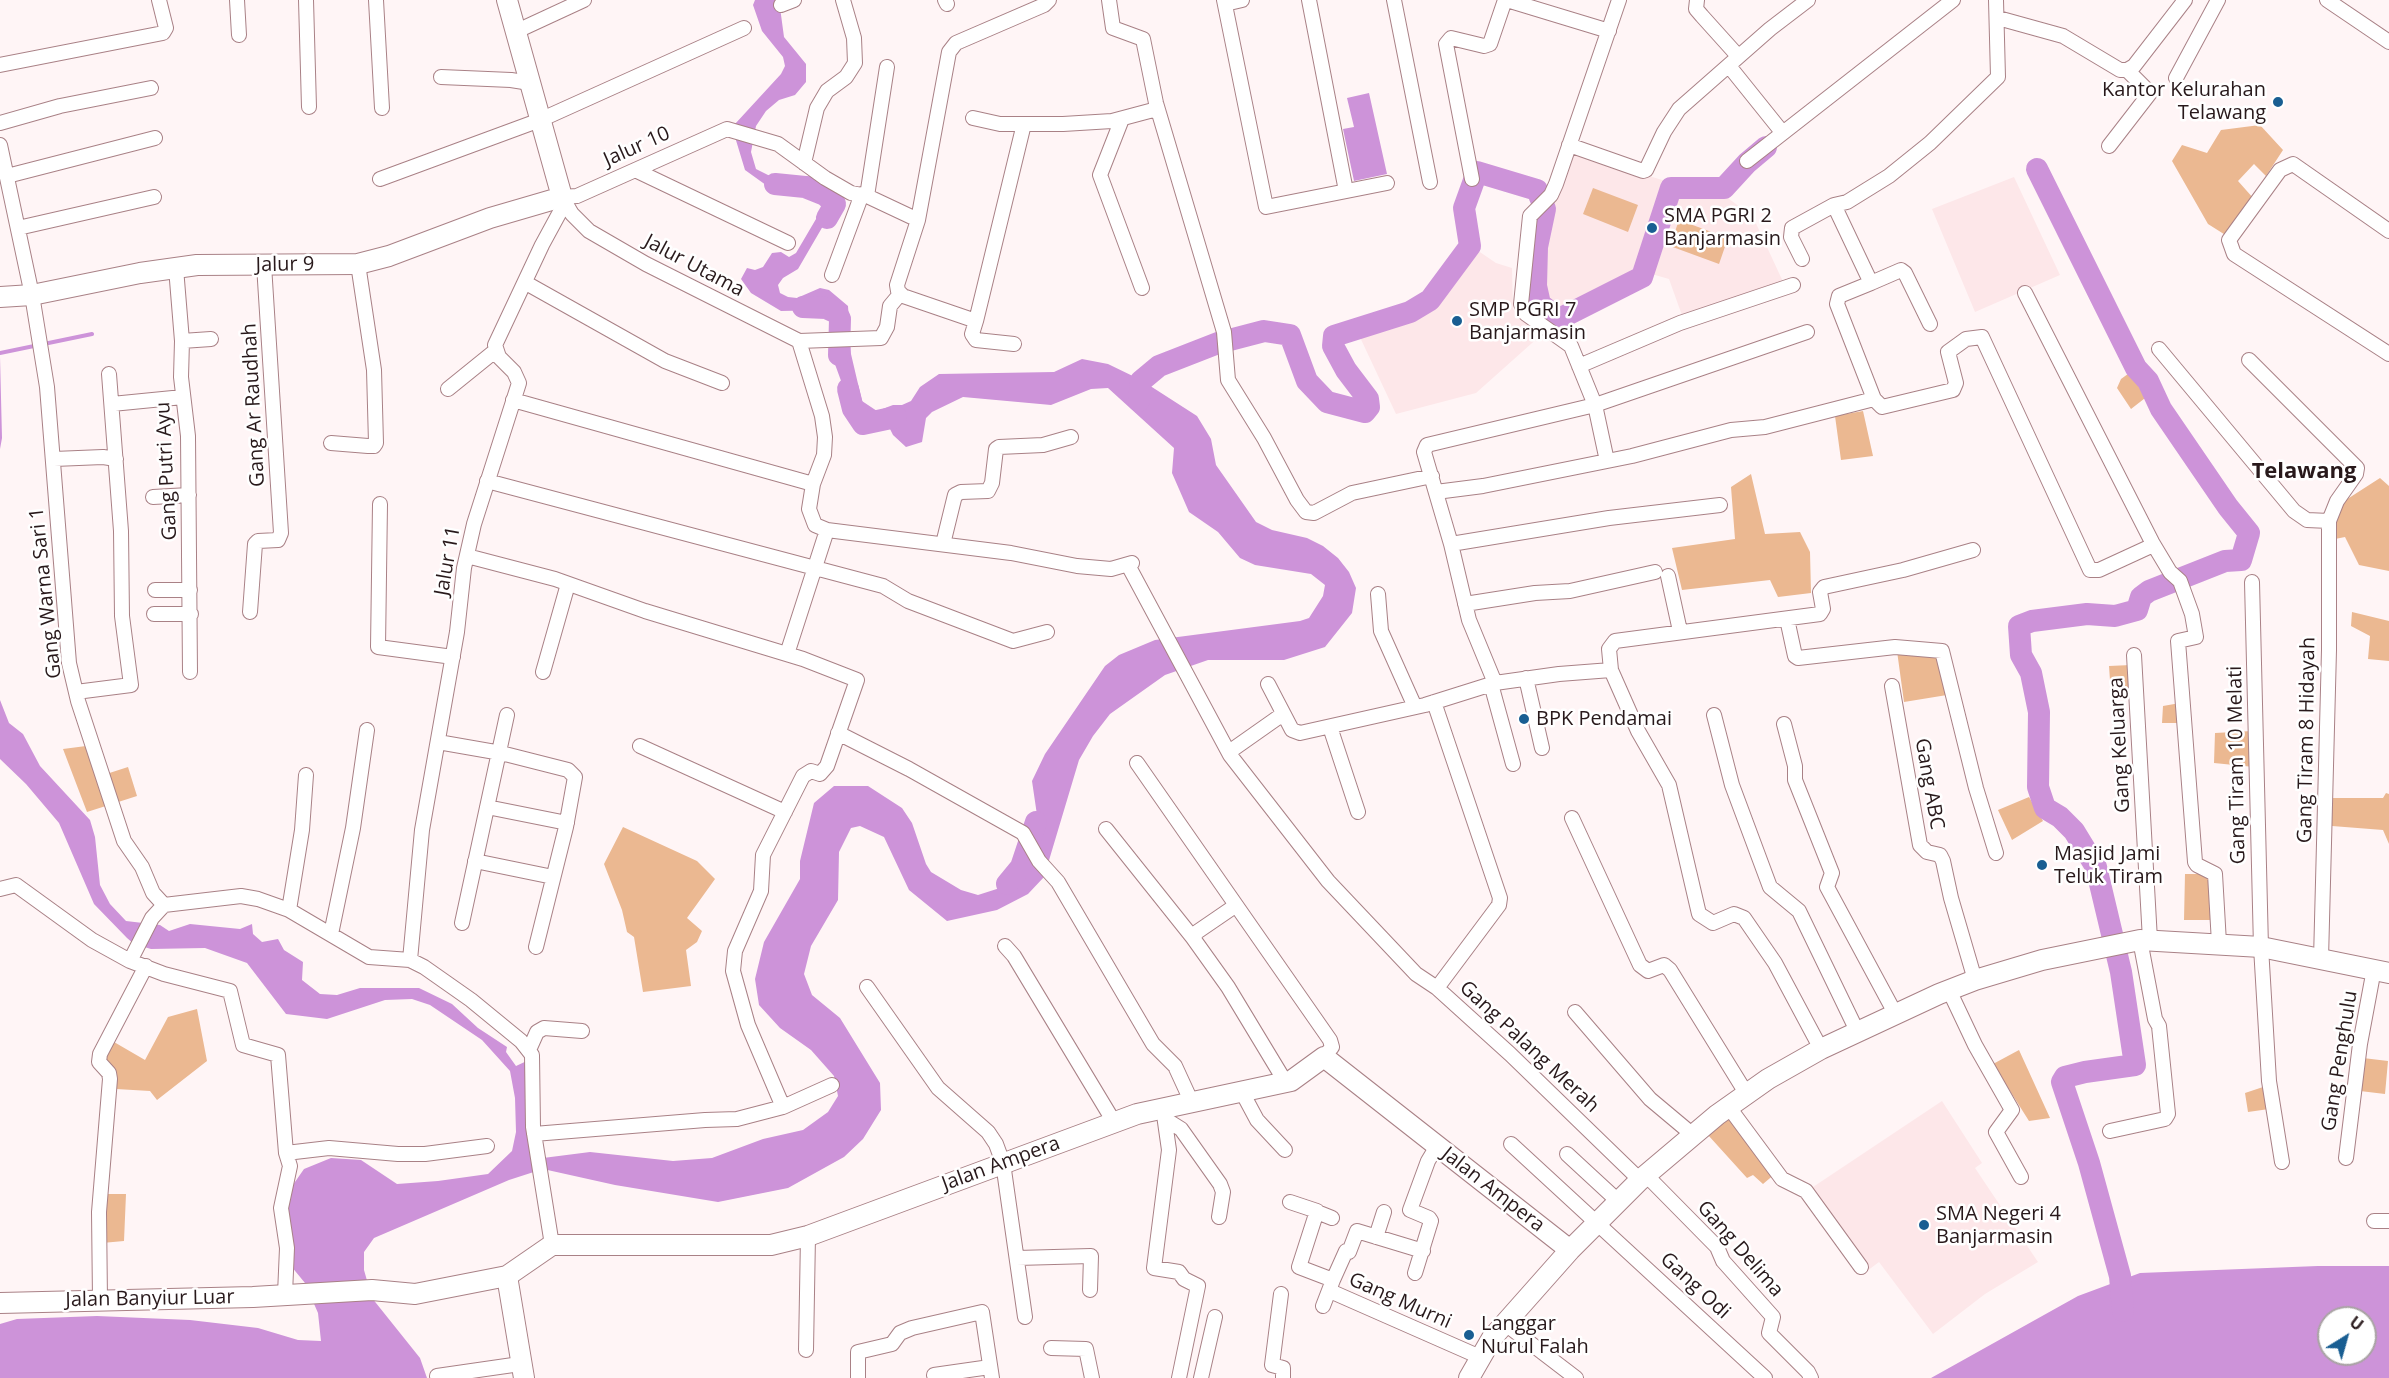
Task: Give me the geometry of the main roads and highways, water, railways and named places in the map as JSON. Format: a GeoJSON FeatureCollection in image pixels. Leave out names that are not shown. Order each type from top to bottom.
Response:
{"type":"FeatureCollection","features":[{"type":"Feature","properties":{"kind":"waterway"},"geometry":{"type":"LineString","coordinates":[[1139,401],[1141,381],[1159,366],[1218,343],[1264,331],[1290,335],[1307,381],[1327,402],[1365,412],[1369,407],[1368,399],[1346,370],[1333,346],[1334,336],[1410,312],[1430,300],[1470,246],[1464,208],[1477,172],[1537,190],[1545,209],[1537,247],[1536,286],[1540,304],[1559,319],[1642,277],[1671,188],[1724,188],[1747,163],[1766,147]]}},
{"type":"Feature","properties":{"kind":"waterway"},"geometry":{"type":"LineString","coordinates":[[2037,169],[2136,368],[2148,381],[2161,409],[2228,507],[2249,533],[2241,560],[2225,561],[2149,591],[2141,597],[2137,610],[2115,616],[2087,614],[2032,621],[2019,626],[2021,655],[2031,673],[2039,712],[2038,787],[2045,808],[2060,817],[2074,831],[2096,867],[2121,972],[2135,1065],[2085,1072],[2065,1077],[2062,1082],[2089,1163],[2120,1276],[2123,1311]]}},
{"type":"Feature","properties":{"kind":"waterway"},"geometry":{"type":"LineString","coordinates":[[775,184],[805,187],[825,195],[835,204],[827,218]]}},
{"type":"Feature","properties":{"kind":"waterway"},"geometry":{"type":"LineString","coordinates":[[803,307],[826,308],[837,313],[840,319],[839,355]]}},
{"type":"Feature","properties":{"kind":"waterway"},"geometry":{"type":"LineString","coordinates":[[0,353],[92,334]]}},
{"type":"Feature","properties":{"kind":"waterway"},"geometry":{"type":"LineString","coordinates":[[848,389],[853,409],[863,424],[896,417]]}},
{"type":"Feature","properties":{"kind":"waterway"},"geometry":{"type":"LineString","coordinates":[[1007,884],[1021,867],[1036,822]]}},
{"type":"Feature","properties":{"kind":"place","name":"Kantor Kelurahan Telawang"},"geometry":{"type":"Point","coordinates":[2278,102]}},
{"type":"Feature","properties":{"kind":"place","name":"SMA PGRI 2 Banjarmasin"},"geometry":{"type":"Point","coordinates":[1652,228]}},
{"type":"Feature","properties":{"kind":"place","name":"SMP PGRI 7 Banjarmasin"},"geometry":{"type":"Point","coordinates":[1457,321]}},
{"type":"Feature","properties":{"kind":"place","name":"BPK Pendamai"},"geometry":{"type":"Point","coordinates":[1524,719]}},
{"type":"Feature","properties":{"kind":"place","name":"Masjid Jami Teluk Tiram"},"geometry":{"type":"Point","coordinates":[2042,865]}},
{"type":"Feature","properties":{"kind":"place","name":"SMA Negeri 4 Banjarmasin"},"geometry":{"type":"Point","coordinates":[1924,1225]}},
{"type":"Feature","properties":{"kind":"place","name":"Langgar Nurul Falah"},"geometry":{"type":"Point","coordinates":[1469,1335]}},
{"type":"Feature","properties":{"kind":"district","name":"Telawang"},"geometry":{"type":"Point","coordinates":[2304,472]}}]}
